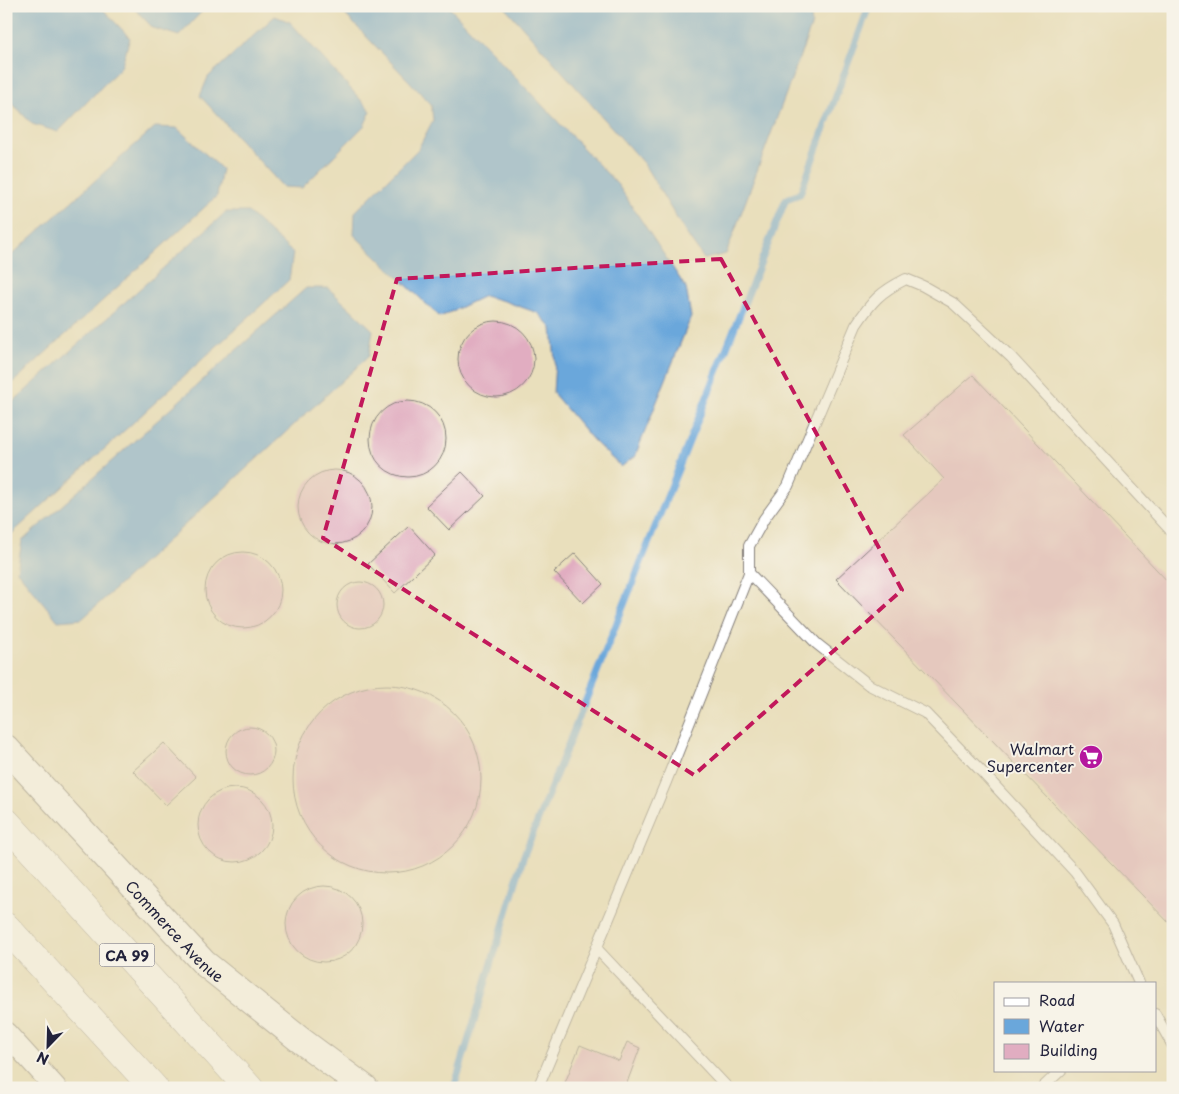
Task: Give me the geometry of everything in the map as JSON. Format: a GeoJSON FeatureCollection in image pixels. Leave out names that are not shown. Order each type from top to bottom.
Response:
{"type":"FeatureCollection","features":[{"type":"Feature","properties":{"kind":"highway","name":"CA 99"},"geometry":{"type":"LineString","coordinates":[[6,822],[249,1088]]}},
{"type":"Feature","properties":{"kind":"highway"},"geometry":{"type":"LineString","coordinates":[[6,927],[154,1088]]}},
{"type":"Feature","properties":{"kind":"street","name":"Commerce Avenue"},"geometry":{"type":"LineString","coordinates":[[6,748],[204,963],[299,1039],[365,1088]]}},
{"type":"Feature","properties":{"kind":"street"},"geometry":{"type":"LineString","coordinates":[[6,1033],[56,1088]]}},
{"type":"Feature","properties":{"kind":"lane"},"geometry":{"type":"LineString","coordinates":[[538,1088],[666,782],[749,573],[749,546],[764,519],[788,486],[856,325],[870,305],[886,289],[906,279],[953,303],[1011,357],[1173,533]]}},
{"type":"Feature","properties":{"kind":"lane"},"geometry":{"type":"LineString","coordinates":[[749,573],[817,644],[868,685],[926,714],[981,771],[1075,872],[1113,924],[1139,982]]}},
{"type":"Feature","properties":{"kind":"lane"},"geometry":{"type":"LineString","coordinates":[[596,949],[728,1088]]}},
{"type":"Feature","properties":{"kind":"lane"},"geometry":{"type":"LineString","coordinates":[[1156,1016],[1173,1046]]}},
{"type":"Feature","properties":{"kind":"lane"},"geometry":{"type":"LineString","coordinates":[[1042,1088],[1059,1072]]}},
{"type":"Feature","properties":{"kind":"highlighted area"},"geometry":{"type":"Polygon","coordinates":[[[721,259],[902,590],[694,775],[323,538],[397,279],[721,259]]]}},
{"type":"Feature","properties":{"kind":"water"},"geometry":{"type":"Polygon","coordinates":[[[6,6],[100,6],[130,38],[121,67],[58,132],[32,124],[6,97],[6,6]]]}},
{"type":"Feature","properties":{"kind":"water"},"geometry":{"type":"Polygon","coordinates":[[[132,6],[207,6],[179,36],[153,28],[132,6]]]}},
{"type":"Feature","properties":{"kind":"water"},"geometry":{"type":"Polygon","coordinates":[[[337,6],[448,6],[618,185],[686,288],[691,317],[635,456],[621,467],[593,440],[553,393],[555,361],[552,328],[538,313],[484,296],[440,317],[354,235],[355,212],[418,149],[433,120],[431,104],[337,6]]]}},
{"type":"Feature","properties":{"kind":"water"},"geometry":{"type":"Polygon","coordinates":[[[504,6],[810,6],[812,24],[726,254],[704,259],[685,232],[644,164],[504,6]]]}},
{"type":"Feature","properties":{"kind":"water"},"geometry":{"type":"Polygon","coordinates":[[[275,16],[290,22],[371,111],[364,126],[302,188],[283,187],[200,96],[208,77],[275,16]]]}},
{"type":"Feature","properties":{"kind":"water"},"geometry":{"type":"Polygon","coordinates":[[[155,127],[177,128],[222,169],[217,196],[6,389],[6,260],[155,127]]]}},
{"type":"Feature","properties":{"kind":"water"},"geometry":{"type":"Polygon","coordinates":[[[226,212],[248,212],[293,253],[289,280],[6,539],[6,408],[226,212]]]}},
{"type":"Feature","properties":{"kind":"water"},"geometry":{"type":"Polygon","coordinates":[[[306,288],[328,288],[373,330],[369,356],[82,619],[58,621],[17,571],[22,541],[306,288]]]}},
{"type":"Feature","properties":{"kind":"building"},"geometry":{"type":"Polygon","coordinates":[[[496,321],[510,324],[523,332],[531,345],[534,359],[531,373],[523,386],[510,394],[496,397],[482,394],[469,386],[461,373],[458,359],[461,345],[469,332],[482,324],[496,321]]]}},
{"type":"Feature","properties":{"kind":"building","name":"Walmart Supercenter"},"geometry":{"type":"Polygon","coordinates":[[[973,375],[1173,587],[1173,927],[836,579],[944,479],[904,435],[973,375]]]}},
{"type":"Feature","properties":{"kind":"building"},"geometry":{"type":"Polygon","coordinates":[[[408,401],[423,404],[435,412],[443,424],[446,439],[443,454],[435,466],[423,474],[408,477],[393,474],[381,466],[373,454],[370,439],[373,424],[381,412],[393,404],[408,401]]]}},
{"type":"Feature","properties":{"kind":"building"},"geometry":{"type":"Polygon","coordinates":[[[335,470],[356,476],[366,486],[372,507],[366,528],[356,538],[335,544],[314,538],[304,528],[298,507],[304,486],[314,476],[335,470]]]}},
{"type":"Feature","properties":{"kind":"building"},"geometry":{"type":"Polygon","coordinates":[[[462,472],[485,496],[449,530],[426,506],[462,472]]]}},
{"type":"Feature","properties":{"kind":"building"},"geometry":{"type":"Polygon","coordinates":[[[409,526],[435,555],[395,593],[368,564],[409,526]]]}},
{"type":"Feature","properties":{"kind":"building"},"geometry":{"type":"Polygon","coordinates":[[[243,552],[257,555],[270,563],[278,576],[281,590],[278,604],[270,617],[257,625],[243,628],[229,625],[216,617],[208,604],[205,590],[208,576],[216,563],[229,555],[243,552]]]}},
{"type":"Feature","properties":{"kind":"building"},"geometry":{"type":"Polygon","coordinates":[[[575,553],[603,584],[583,603],[554,572],[575,553]]]}},
{"type":"Feature","properties":{"kind":"building"},"geometry":{"type":"Polygon","coordinates":[[[365,582],[369,583],[379,592],[382,596],[382,614],[373,624],[365,628],[355,628],[347,624],[338,614],[337,600],[341,592],[351,583],[365,582]]]}},
{"type":"Feature","properties":{"kind":"building"},"geometry":{"type":"Polygon","coordinates":[[[378,685],[396,685],[423,692],[454,712],[474,743],[481,770],[481,788],[474,815],[454,846],[423,866],[396,873],[378,873],[360,869],[343,862],[327,852],[314,839],[304,823],[297,806],[293,788],[293,770],[297,752],[304,735],[314,719],[327,706],[343,696],[360,689],[378,685]]]}},
{"type":"Feature","properties":{"kind":"building"},"geometry":{"type":"Polygon","coordinates":[[[245,727],[255,727],[264,731],[270,737],[274,751],[270,765],[264,771],[255,775],[245,775],[236,771],[230,765],[226,756],[226,746],[230,737],[236,731],[245,727]]]}},
{"type":"Feature","properties":{"kind":"building"},"geometry":{"type":"Polygon","coordinates":[[[164,743],[196,777],[166,805],[133,771],[164,743]]]}},
{"type":"Feature","properties":{"kind":"building"},"geometry":{"type":"Polygon","coordinates":[[[228,788],[242,788],[256,794],[266,804],[272,818],[270,839],[256,856],[242,862],[228,862],[214,856],[204,846],[198,832],[198,818],[204,804],[214,794],[228,788]]]}},
{"type":"Feature","properties":{"kind":"building"},"geometry":{"type":"Polygon","coordinates":[[[324,886],[338,889],[351,897],[359,910],[362,924],[359,938],[351,951],[338,959],[324,962],[310,959],[297,951],[289,938],[286,924],[289,910],[297,897],[310,889],[324,886]]]}},
{"type":"Feature","properties":{"kind":"building"},"geometry":{"type":"Polygon","coordinates":[[[627,1042],[640,1048],[625,1088],[563,1088],[580,1045],[619,1061],[627,1042]]]}},
{"type":"Feature","properties":{"kind":"waterway"},"geometry":{"type":"LineString","coordinates":[[454,1088],[524,855],[786,199],[800,194],[869,6]]}},
{"type":"Feature","properties":{"kind":"place","name":"Walmart Supercenter"},"geometry":{"type":"Point","coordinates":[1091,757]}}]}
